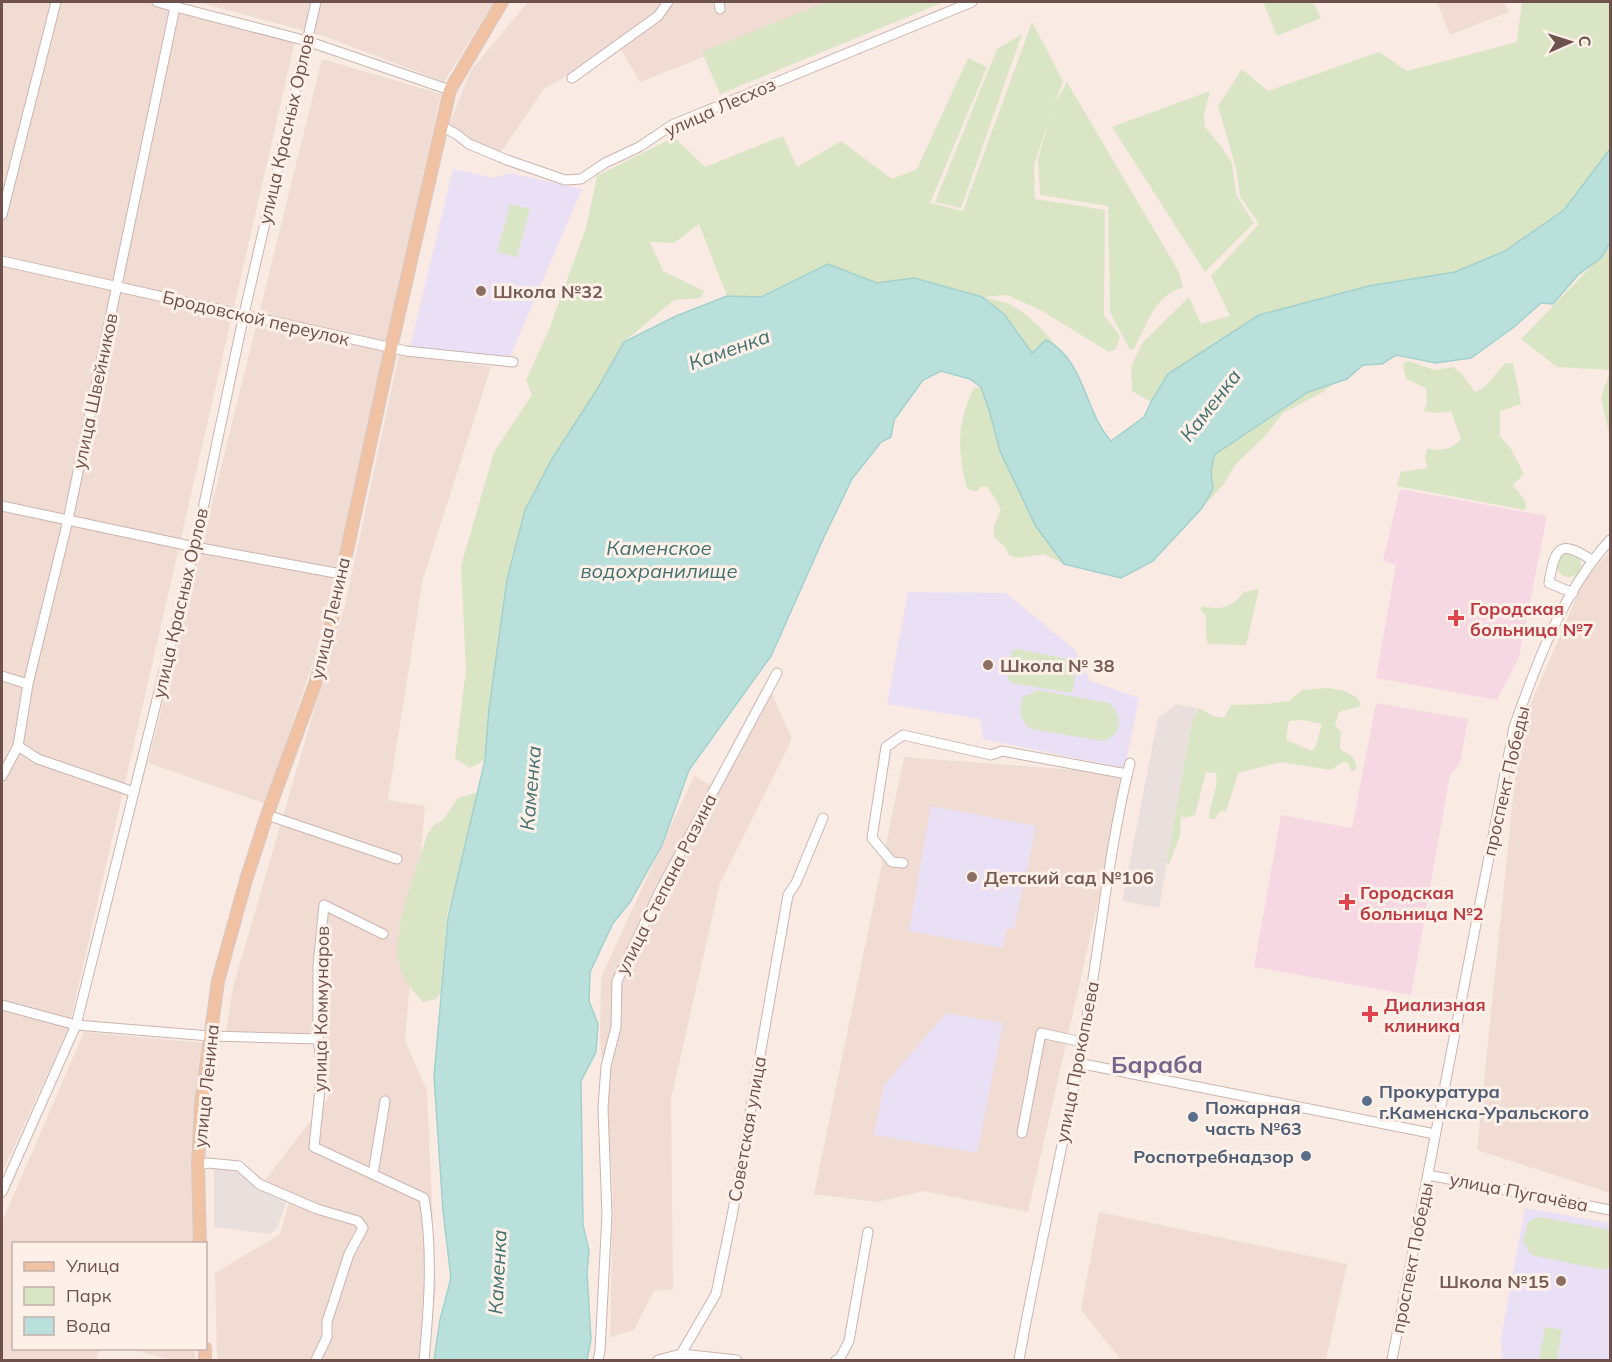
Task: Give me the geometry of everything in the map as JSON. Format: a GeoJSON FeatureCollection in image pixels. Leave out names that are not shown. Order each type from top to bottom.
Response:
{"type":"FeatureCollection","features":[{"type":"Feature","properties":{"kind":"main road","name":"улица Ленина"},"geometry":{"type":"LineString","coordinates":[[200,1242],[198,1165],[201,1104],[218,981],[246,880],[315,684],[330,629],[450,90],[502,2]]}},
{"type":"Feature","properties":{"kind":"street"},"geometry":{"type":"LineString","coordinates":[[2,215],[56,2]]}},
{"type":"Feature","properties":{"kind":"street"},"geometry":{"type":"LineString","coordinates":[[157,2],[175,3],[307,41],[450,90]]}},
{"type":"Feature","properties":{"kind":"street","name":"улица Красных Орлов"},"geometry":{"type":"LineString","coordinates":[[2,1192],[76,1025],[195,548],[243,314],[316,2]]}},
{"type":"Feature","properties":{"kind":"street"},"geometry":{"type":"LineString","coordinates":[[572,78],[658,16],[668,2]]}},
{"type":"Feature","properties":{"kind":"street","name":"улица Лесхоз"},"geometry":{"type":"LineString","coordinates":[[441,126],[470,144],[507,160],[565,180],[581,179],[672,126],[972,2]]}},
{"type":"Feature","properties":{"kind":"street","name":"улица Швейников"},"geometry":{"type":"LineString","coordinates":[[2,776],[18,746],[28,684],[68,520],[175,3]]}},
{"type":"Feature","properties":{"kind":"street","name":"Бродовской переулок"},"geometry":{"type":"LineString","coordinates":[[2,261],[406,351],[513,362]]}},
{"type":"Feature","properties":{"kind":"street"},"geometry":{"type":"LineString","coordinates":[[2,506],[195,548],[341,574]]}},
{"type":"Feature","properties":{"kind":"street","name":"проспект Победы"},"geometry":{"type":"LineString","coordinates":[[1392,1360],[1514,727],[1543,651],[1573,593],[1593,561],[1611,540]]}},
{"type":"Feature","properties":{"kind":"street"},"geometry":{"type":"LineString","coordinates":[[1573,593],[1550,583],[1554,558],[1563,549],[1576,550],[1593,561]]}},
{"type":"Feature","properties":{"kind":"street","name":"улица Степана Разина"},"geometry":{"type":"LineString","coordinates":[[598,1360],[607,1215],[603,1108],[606,1066],[616,1027],[616,981],[661,889],[777,672]]}},
{"type":"Feature","properties":{"kind":"street"},"geometry":{"type":"LineString","coordinates":[[2,676],[28,684]]}},
{"type":"Feature","properties":{"kind":"street"},"geometry":{"type":"LineString","coordinates":[[903,863],[892,862],[872,838],[886,747],[903,735],[991,755],[1002,751],[1127,774]]}},
{"type":"Feature","properties":{"kind":"street"},"geometry":{"type":"LineString","coordinates":[[18,746],[38,759],[134,792]]}},
{"type":"Feature","properties":{"kind":"street","name":"улица Прокопьева"},"geometry":{"type":"LineString","coordinates":[[1019,1360],[1082,1042],[1119,811],[1130,763]]}},
{"type":"Feature","properties":{"kind":"street"},"geometry":{"type":"LineString","coordinates":[[267,815],[397,859]]}},
{"type":"Feature","properties":{"kind":"street","name":"Советская улица"},"geometry":{"type":"LineString","coordinates":[[681,1354],[716,1294],[788,895],[796,883],[823,818]]}},
{"type":"Feature","properties":{"kind":"street","name":"улица Коммунаров"},"geometry":{"type":"LineString","coordinates":[[383,934],[324,905],[318,966],[318,1039],[322,1069],[314,1147],[424,1198],[428,1223],[428,1305],[424,1360]]}},
{"type":"Feature","properties":{"kind":"street"},"geometry":{"type":"LineString","coordinates":[[2,1005],[76,1025],[210,1036],[318,1039]]}},
{"type":"Feature","properties":{"kind":"street"},"geometry":{"type":"LineString","coordinates":[[1022,1133],[1041,1033],[1082,1042]]}},
{"type":"Feature","properties":{"kind":"street"},"geometry":{"type":"LineString","coordinates":[[1078,1063],[1435,1134]]}},
{"type":"Feature","properties":{"kind":"street"},"geometry":{"type":"LineString","coordinates":[[372,1174],[385,1101]]}},
{"type":"Feature","properties":{"kind":"street"},"geometry":{"type":"LineString","coordinates":[[198,1165],[208,1163],[238,1166],[259,1184],[316,1209],[358,1221],[363,1228],[349,1254],[327,1322],[327,1337],[316,1360]]}},
{"type":"Feature","properties":{"kind":"street","name":"улица Пугачёва"},"geometry":{"type":"LineString","coordinates":[[1428,1175],[1611,1210]]}},
{"type":"Feature","properties":{"kind":"street"},"geometry":{"type":"LineString","coordinates":[[836,1360],[839,1360],[849,1341],[868,1232]]}},
{"type":"Feature","properties":{"kind":"street"},"geometry":{"type":"LineString","coordinates":[[658,1360],[681,1354],[737,1360]]}},
{"type":"Feature","properties":{"kind":"shaded area"},"geometry":{"type":"Polygon","coordinates":[[[2,2],[155,2],[295,41],[69,1027],[2,1173],[2,2]]]}},
{"type":"Feature","properties":{"kind":"shaded area"},"geometry":{"type":"Polygon","coordinates":[[[197,2],[494,2],[444,82],[324,36],[197,2]]]}},
{"type":"Feature","properties":{"kind":"shaded area"},"geometry":{"type":"Polygon","coordinates":[[[528,2],[843,2],[640,82],[618,45],[544,89],[499,155],[448,128],[471,70],[528,2]]]}},
{"type":"Feature","properties":{"kind":"shaded area"},"geometry":{"type":"Polygon","coordinates":[[[1437,2],[1505,2],[1509,12],[1450,35],[1437,2]]]}},
{"type":"Feature","properties":{"kind":"shaded area"},"geometry":{"type":"Polygon","coordinates":[[[322,59],[441,94],[324,628],[266,804],[148,763],[322,59]]]}},
{"type":"Feature","properties":{"kind":"shaded area","name":"Школа №32"},"geometry":{"type":"Polygon","coordinates":[[[453,169],[494,178],[509,173],[582,189],[510,357],[410,347],[453,169]]]}},
{"type":"Feature","properties":{"kind":"shaded area"},"geometry":{"type":"Polygon","coordinates":[[[399,354],[491,367],[423,579],[388,800],[425,806],[405,1040],[427,1091],[436,1292],[423,1360],[217,1359],[215,1273],[280,1234],[290,1198],[265,1180],[329,1097],[324,1037],[226,1033],[233,987],[346,601],[399,354]]]}},
{"type":"Feature","properties":{"kind":"shaded area","name":"Городская больница №7"},"geometry":{"type":"Polygon","coordinates":[[[1400,489],[1547,516],[1519,657],[1497,700],[1376,678],[1396,564],[1383,561],[1400,489]]]}},
{"type":"Feature","properties":{"kind":"shaded area"},"geometry":{"type":"Polygon","coordinates":[[[1610,551],[1610,1193],[1477,1150],[1520,729],[1583,582],[1610,551]]]}},
{"type":"Feature","properties":{"kind":"shaded area","name":"Школа № 38"},"geometry":{"type":"Polygon","coordinates":[[[908,592],[1006,593],[1075,650],[1090,681],[1139,698],[1125,768],[983,739],[980,719],[887,704],[908,592]]]}},
{"type":"Feature","properties":{"kind":"shaded area"},"geometry":{"type":"Polygon","coordinates":[[[772,694],[792,739],[720,883],[671,1099],[673,1289],[654,1291],[634,1330],[610,1337],[613,1187],[600,1038],[601,977],[694,776],[720,790],[772,694]]]}},
{"type":"Feature","properties":{"kind":"shaded area","name":"Городская больница №2"},"geometry":{"type":"Polygon","coordinates":[[[1376,703],[1468,719],[1460,763],[1450,775],[1411,995],[1254,967],[1281,815],[1352,828],[1376,703]]]}},
{"type":"Feature","properties":{"kind":"shaded area"},"geometry":{"type":"Polygon","coordinates":[[[1176,704],[1199,708],[1191,727],[1159,908],[1122,901],[1158,718],[1176,704]]]}},
{"type":"Feature","properties":{"kind":"shaded area"},"geometry":{"type":"Polygon","coordinates":[[[904,757],[1127,774],[1028,1212],[924,1191],[877,1202],[814,1194],[904,757]]]}},
{"type":"Feature","properties":{"kind":"shaded area","name":"Детский сад №106"},"geometry":{"type":"Polygon","coordinates":[[[931,806],[1036,826],[1014,929],[1007,928],[1003,948],[909,931],[931,806]]]}},
{"type":"Feature","properties":{"kind":"shaded area"},"geometry":{"type":"Polygon","coordinates":[[[946,1013],[1003,1023],[977,1153],[874,1135],[884,1085],[946,1013]]]}},
{"type":"Feature","properties":{"kind":"shaded area"},"geometry":{"type":"Polygon","coordinates":[[[84,1032],[205,1043],[195,1242],[12,1242],[12,1350],[100,1350],[96,1360],[2,1360],[2,1222],[84,1032]]]}},
{"type":"Feature","properties":{"kind":"shaded area"},"geometry":{"type":"Polygon","coordinates":[[[214,1169],[239,1170],[260,1190],[287,1201],[277,1228],[270,1234],[214,1227],[214,1169]]]}},
{"type":"Feature","properties":{"kind":"shaded area","name":"Школа №15"},"geometry":{"type":"Polygon","coordinates":[[[1525,1208],[1610,1223],[1610,1360],[1502,1360],[1501,1338],[1525,1208]]]}},
{"type":"Feature","properties":{"kind":"shaded area"},"geometry":{"type":"Polygon","coordinates":[[[1099,1212],[1347,1264],[1326,1360],[1121,1360],[1081,1310],[1099,1212]]]}},
{"type":"Feature","properties":{"kind":"shaded area"},"geometry":{"type":"Polygon","coordinates":[[[132,1350],[195,1350],[195,1360],[173,1360],[132,1350]]]}},
{"type":"Feature","properties":{"kind":"green space"},"geometry":{"type":"Polygon","coordinates":[[[826,2],[944,2],[720,94],[702,52],[826,2]]]}},
{"type":"Feature","properties":{"kind":"green space"},"geometry":{"type":"Polygon","coordinates":[[[1263,2],[1313,2],[1321,18],[1277,36],[1263,2]]]}},
{"type":"Feature","properties":{"kind":"green space"},"geometry":{"type":"Polygon","coordinates":[[[1522,2],[1610,2],[1610,149],[1564,210],[1505,251],[1455,272],[1369,286],[1259,315],[1168,374],[1151,402],[1132,391],[1131,367],[1143,342],[1189,297],[1201,324],[1230,316],[1211,276],[1259,224],[1240,196],[1236,168],[1218,106],[1242,69],[1268,91],[1379,52],[1407,71],[1517,42],[1522,2]]]}},
{"type":"Feature","properties":{"kind":"green space"},"geometry":{"type":"Polygon","coordinates":[[[1032,22],[1063,81],[1055,104],[1067,82],[1179,272],[1183,288],[1166,296],[1159,303],[1134,349],[1130,350],[1110,312],[1108,206],[1040,195],[1038,159],[1051,114],[1034,165],[1035,199],[1105,210],[1104,315],[1120,336],[1116,349],[1109,352],[1042,311],[1007,295],[984,297],[1015,307],[1044,332],[1076,377],[1100,428],[914,278],[877,283],[828,264],[761,297],[727,296],[699,224],[674,243],[650,242],[663,271],[704,291],[701,298],[674,300],[624,342],[596,391],[507,580],[489,709],[485,760],[470,768],[455,758],[466,670],[461,566],[494,452],[532,395],[526,380],[548,332],[586,228],[597,176],[674,137],[705,167],[783,136],[797,167],[841,141],[892,179],[917,169],[968,58],[987,67],[930,203],[963,211],[1032,22]]]}},
{"type":"Feature","properties":{"kind":"green space"},"geometry":{"type":"Polygon","coordinates":[[[1022,34],[961,208],[935,202],[997,49],[1022,34]]]}},
{"type":"Feature","properties":{"kind":"green space"},"geometry":{"type":"Polygon","coordinates":[[[1210,91],[1204,114],[1205,127],[1232,163],[1236,195],[1254,223],[1205,272],[1112,127],[1210,91]]]}},
{"type":"Feature","properties":{"kind":"green space"},"geometry":{"type":"Polygon","coordinates":[[[510,204],[530,209],[517,257],[497,252],[510,204]]]}},
{"type":"Feature","properties":{"kind":"green space"},"geometry":{"type":"Polygon","coordinates":[[[1610,247],[1610,370],[1557,367],[1521,339],[1610,247]]]}},
{"type":"Feature","properties":{"kind":"green space"},"geometry":{"type":"Polygon","coordinates":[[[1409,361],[1434,370],[1453,367],[1462,374],[1475,392],[1489,383],[1506,363],[1513,363],[1521,404],[1500,411],[1500,436],[1511,449],[1524,474],[1513,485],[1526,502],[1525,510],[1397,486],[1401,472],[1427,468],[1425,457],[1427,449],[1446,449],[1461,439],[1451,411],[1436,413],[1424,411],[1427,403],[1426,388],[1406,379],[1403,363],[1409,361]]]}},
{"type":"Feature","properties":{"kind":"green space"},"geometry":{"type":"Polygon","coordinates":[[[1610,371],[1610,438],[1601,397],[1610,371]]]}},
{"type":"Feature","properties":{"kind":"green space"},"geometry":{"type":"Polygon","coordinates":[[[1342,377],[1323,392],[1283,413],[1266,435],[1235,465],[1224,484],[1207,503],[1204,498],[1214,450],[1299,392],[1342,377]]]}},
{"type":"Feature","properties":{"kind":"green space"},"geometry":{"type":"Polygon","coordinates":[[[981,387],[1000,451],[1035,525],[1064,564],[1044,554],[1017,558],[1009,555],[1004,546],[994,537],[994,526],[1001,509],[987,486],[977,491],[967,488],[961,462],[960,437],[968,400],[974,388],[981,387]]]}},
{"type":"Feature","properties":{"kind":"green space"},"geometry":{"type":"Polygon","coordinates":[[[1569,553],[1578,556],[1581,565],[1578,574],[1569,577],[1560,574],[1557,565],[1560,556],[1569,553]]]}},
{"type":"Feature","properties":{"kind":"green space"},"geometry":{"type":"Polygon","coordinates":[[[1259,589],[1246,645],[1208,644],[1206,616],[1200,609],[1203,606],[1221,608],[1235,601],[1244,592],[1259,589]]]}},
{"type":"Feature","properties":{"kind":"green space"},"geometry":{"type":"Polygon","coordinates":[[[1017,649],[1078,661],[1072,693],[1011,683],[1008,678],[1012,652],[1017,649]]]}},
{"type":"Feature","properties":{"kind":"green space"},"geometry":{"type":"Polygon","coordinates":[[[1328,688],[1345,691],[1358,698],[1361,706],[1339,712],[1335,725],[1341,732],[1340,749],[1353,757],[1357,768],[1352,772],[1348,763],[1342,762],[1331,770],[1281,762],[1238,773],[1226,812],[1221,810],[1215,819],[1209,819],[1217,779],[1216,773],[1206,772],[1195,815],[1186,818],[1181,816],[1180,835],[1169,865],[1167,861],[1191,727],[1199,708],[1213,716],[1224,718],[1231,705],[1289,701],[1302,690],[1328,688]],[[1302,720],[1289,721],[1286,740],[1312,751],[1316,746],[1322,724],[1302,720]]]}},
{"type":"Feature","properties":{"kind":"green space"},"geometry":{"type":"Polygon","coordinates":[[[1038,690],[1109,703],[1119,719],[1117,730],[1114,735],[1102,741],[1031,729],[1022,718],[1021,706],[1023,697],[1038,690]]]}},
{"type":"Feature","properties":{"kind":"green space"},"geometry":{"type":"Polygon","coordinates":[[[475,793],[479,800],[447,915],[441,992],[436,999],[423,1002],[407,982],[399,964],[399,930],[403,913],[427,835],[434,825],[443,820],[458,798],[475,793]]]}},
{"type":"Feature","properties":{"kind":"green space"},"geometry":{"type":"Polygon","coordinates":[[[1539,1217],[1610,1230],[1610,1267],[1604,1270],[1531,1255],[1523,1241],[1528,1222],[1539,1217]]]}},
{"type":"Feature","properties":{"kind":"green space"},"geometry":{"type":"Polygon","coordinates":[[[1545,1327],[1562,1330],[1557,1360],[1539,1360],[1545,1327]]]}},
{"type":"Feature","properties":{"kind":"water","name":"Каменское водохранилище"},"geometry":{"type":"Polygon","coordinates":[[[1610,149],[1610,243],[1601,258],[1578,275],[1553,304],[1541,303],[1514,327],[1471,358],[1436,363],[1396,355],[1382,364],[1363,365],[1347,379],[1308,392],[1214,455],[1211,472],[1213,489],[1202,508],[1153,561],[1121,578],[1064,564],[1035,525],[1000,451],[981,387],[970,379],[941,371],[923,380],[894,420],[891,437],[881,442],[852,479],[771,656],[689,770],[662,845],[630,902],[613,923],[590,972],[589,1001],[598,1024],[596,1052],[581,1081],[583,1225],[589,1250],[587,1273],[591,1339],[587,1360],[434,1360],[440,1320],[451,1278],[443,1211],[434,1076],[448,918],[485,760],[489,709],[507,580],[525,510],[552,459],[596,391],[624,342],[676,316],[727,296],[761,297],[828,264],[877,283],[914,278],[982,297],[1004,314],[1032,353],[1046,340],[1059,349],[1077,373],[1102,429],[1111,441],[1144,417],[1168,374],[1259,315],[1369,286],[1455,272],[1505,251],[1564,210],[1610,149]]]}},
{"type":"Feature","properties":{"kind":"place","name":"Школа №32"},"geometry":{"type":"Point","coordinates":[481,291]}},
{"type":"Feature","properties":{"kind":"place","name":"Городская больница №7"},"geometry":{"type":"Point","coordinates":[1456,618]}},
{"type":"Feature","properties":{"kind":"place","name":"Школа № 38"},"geometry":{"type":"Point","coordinates":[988,665]}},
{"type":"Feature","properties":{"kind":"place","name":"Детский сад №106"},"geometry":{"type":"Point","coordinates":[972,877]}},
{"type":"Feature","properties":{"kind":"place","name":"Городская больница №2"},"geometry":{"type":"Point","coordinates":[1347,902]}},
{"type":"Feature","properties":{"kind":"place","name":"Диализная клиника"},"geometry":{"type":"Point","coordinates":[1370,1014]}},
{"type":"Feature","properties":{"kind":"place","name":"Прокуратура г.Каменска-Уральского"},"geometry":{"type":"Point","coordinates":[1367,1101]}},
{"type":"Feature","properties":{"kind":"place","name":"Пожарная часть №63"},"geometry":{"type":"Point","coordinates":[1193,1117]}},
{"type":"Feature","properties":{"kind":"place","name":"Роспотребнадзор"},"geometry":{"type":"Point","coordinates":[1306,1156]}},
{"type":"Feature","properties":{"kind":"place","name":"Школа №15"},"geometry":{"type":"Point","coordinates":[1561,1281]}},
{"type":"Feature","properties":{"kind":"district","name":"Бараба"},"geometry":{"type":"Point","coordinates":[1157,1064]}},
{"type":"Feature","properties":{"kind":"water label","name":"Каменка"},"geometry":{"type":"Point","coordinates":[729,349]}},
{"type":"Feature","properties":{"kind":"water label","name":"Каменка"},"geometry":{"type":"Point","coordinates":[1210,405]}},
{"type":"Feature","properties":{"kind":"water label","name":"Каменка"},"geometry":{"type":"Point","coordinates":[530,788]}},
{"type":"Feature","properties":{"kind":"water label","name":"Каменка"},"geometry":{"type":"Point","coordinates":[497,1272]}}]}
